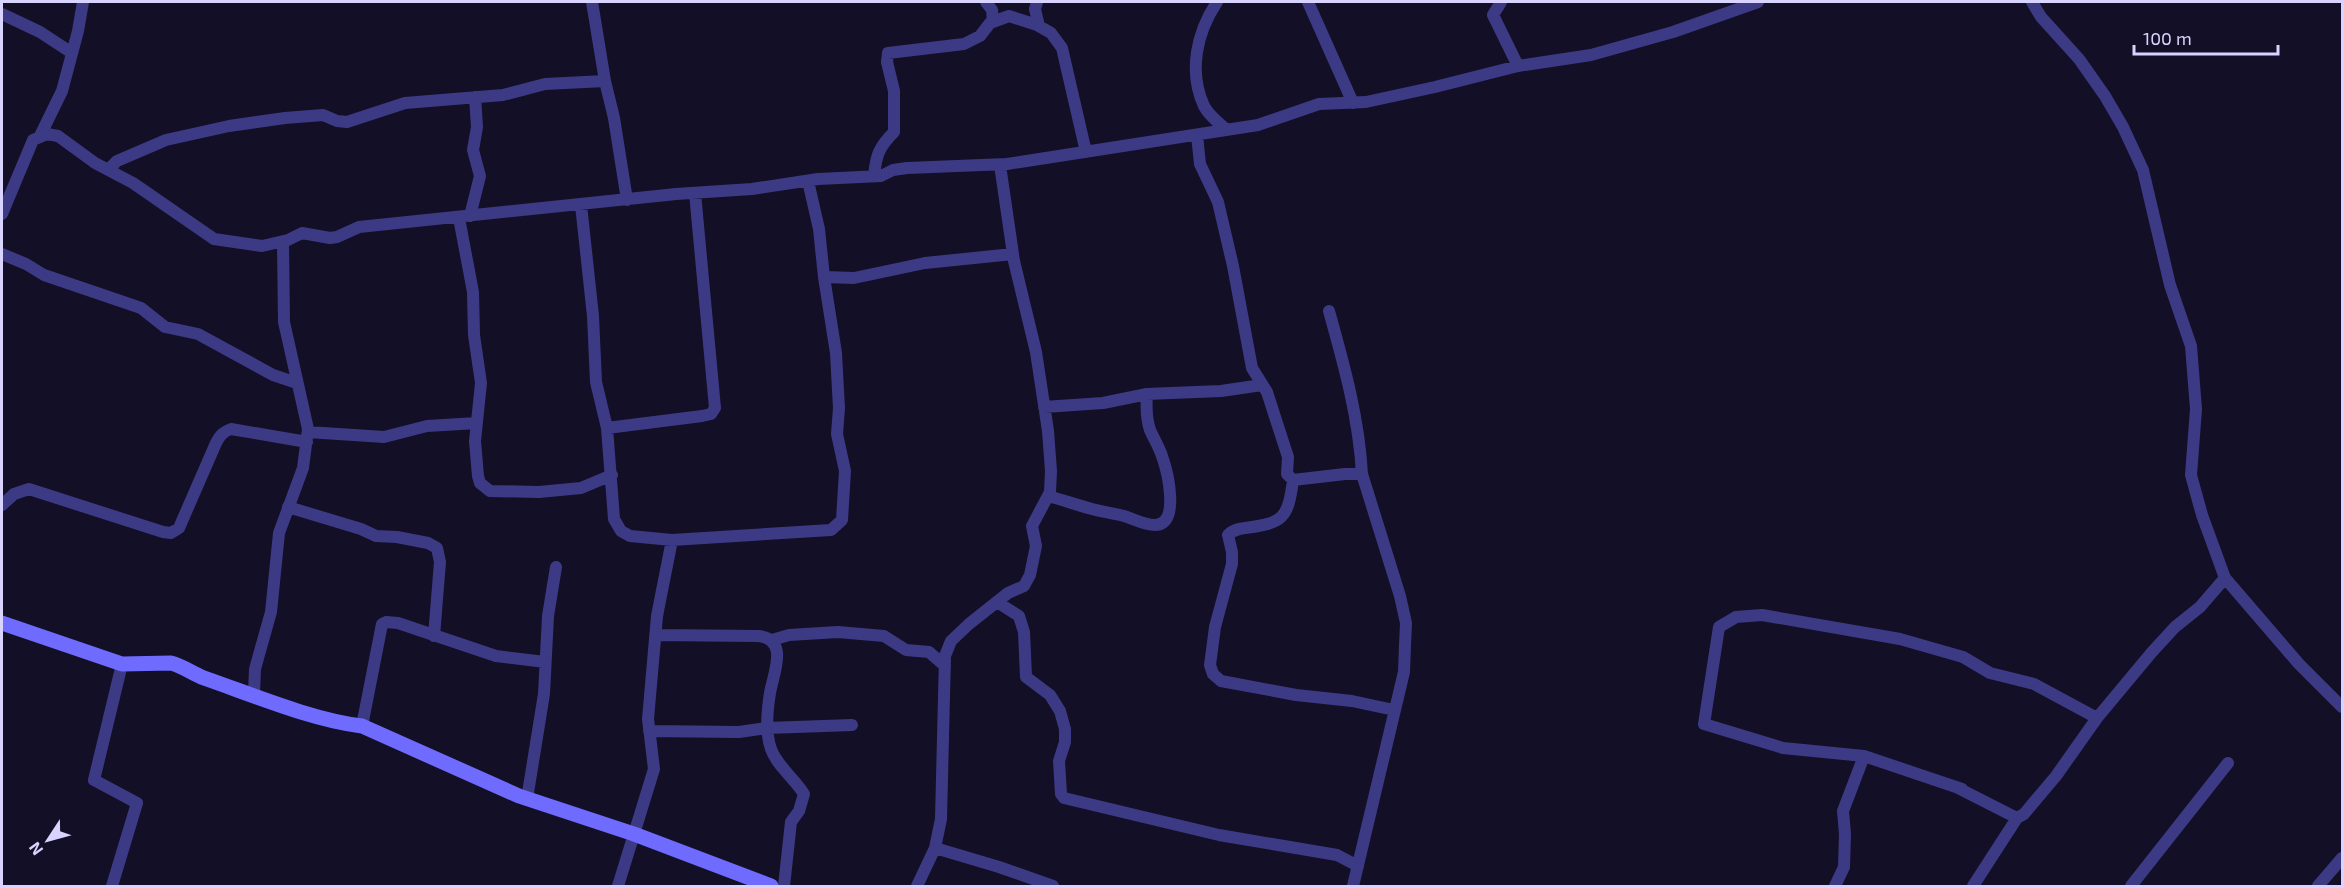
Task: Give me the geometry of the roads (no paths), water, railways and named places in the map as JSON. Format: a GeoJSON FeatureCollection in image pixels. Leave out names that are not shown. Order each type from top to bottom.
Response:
{"type":"FeatureCollection","features":[{"type":"Feature","properties":{"kind":"street"},"geometry":{"type":"LineString","coordinates":[[40,136],[62,91],[83,2]]}},
{"type":"Feature","properties":{"kind":"street"},"geometry":{"type":"LineString","coordinates":[[592,2],[627,200]]}},
{"type":"Feature","properties":{"kind":"street"},"geometry":{"type":"LineString","coordinates":[[986,2],[992,10],[993,21]]}},
{"type":"Feature","properties":{"kind":"street"},"geometry":{"type":"LineString","coordinates":[[1037,2],[1035,9],[1039,26]]}},
{"type":"Feature","properties":{"kind":"street"},"geometry":{"type":"LineString","coordinates":[[1217,2],[1195,56],[1198,86],[1205,107],[1227,130]]}},
{"type":"Feature","properties":{"kind":"street"},"geometry":{"type":"LineString","coordinates":[[1308,2],[1353,103]]}},
{"type":"Feature","properties":{"kind":"street"},"geometry":{"type":"LineString","coordinates":[[1501,2],[1492,15],[1518,66]]}},
{"type":"Feature","properties":{"kind":"street"},"geometry":{"type":"LineString","coordinates":[[2,214],[33,140],[47,134],[58,136],[108,170],[133,183],[214,239],[262,246],[283,242],[302,233],[330,238],[359,227],[520,209],[752,189],[808,181],[874,176],[908,168],[1000,165],[1197,135],[1258,125],[1319,104],[1353,103],[1435,87],[1518,66],[1591,55],[1673,32],[1758,2]]}},
{"type":"Feature","properties":{"kind":"street"},"geometry":{"type":"LineString","coordinates":[[2032,2],[2040,17],[2079,59],[2105,96],[2123,127],[2143,170],[2170,285],[2191,345],[2196,409],[2191,476],[2202,515],[2225,578],[2299,664],[2343,707]]}},
{"type":"Feature","properties":{"kind":"street"},"geometry":{"type":"LineString","coordinates":[[2,14],[40,32],[72,53]]}},
{"type":"Feature","properties":{"kind":"street"},"geometry":{"type":"LineString","coordinates":[[874,176],[879,151],[883,143],[894,132],[894,91],[887,62],[888,53],[964,44],[980,36],[993,21],[1009,16],[1039,26],[1051,33],[1062,48],[1086,152]]}},
{"type":"Feature","properties":{"kind":"street"},"geometry":{"type":"LineString","coordinates":[[108,170],[117,160],[166,140],[229,126],[323,115],[337,121],[347,122],[405,103],[516,92],[545,84],[605,81]]}},
{"type":"Feature","properties":{"kind":"street"},"geometry":{"type":"LineString","coordinates":[[475,97],[477,127],[472,150],[480,176],[477,195],[464,217],[473,292],[474,335],[482,383],[475,441],[480,483],[490,491],[539,492],[581,488],[612,475]]}},
{"type":"Feature","properties":{"kind":"street"},"geometry":{"type":"LineString","coordinates":[[1197,135],[1200,164],[1221,212],[1252,368],[1267,392],[1288,457],[1287,474],[1293,480]]}},
{"type":"Feature","properties":{"kind":"street"},"geometry":{"type":"LineString","coordinates":[[917,886],[935,848],[941,819],[945,656],[951,641],[1008,593],[1024,586],[1030,575],[1036,546],[1032,525],[1048,496],[1051,471],[1036,352],[1013,254],[1000,165]]}},
{"type":"Feature","properties":{"kind":"street"},"geometry":{"type":"LineString","coordinates":[[581,205],[593,316],[596,382],[607,428],[614,519],[621,531],[630,536],[672,540],[831,530],[842,520],[845,471],[837,434],[839,408],[836,353],[819,229],[808,181]]}},
{"type":"Feature","properties":{"kind":"street"},"geometry":{"type":"LineString","coordinates":[[607,428],[702,416],[711,414],[715,408],[695,193]]}},
{"type":"Feature","properties":{"kind":"street"},"geometry":{"type":"LineString","coordinates":[[254,694],[255,669],[271,612],[279,534],[303,468],[308,437],[284,322],[283,242]]}},
{"type":"Feature","properties":{"kind":"street"},"geometry":{"type":"LineString","coordinates":[[2,254],[44,275],[141,308],[165,327],[198,334],[264,370],[297,383]]}},
{"type":"Feature","properties":{"kind":"street"},"geometry":{"type":"LineString","coordinates":[[824,278],[854,278],[925,263],[1013,254]]}},
{"type":"Feature","properties":{"kind":"street"},"geometry":{"type":"LineString","coordinates":[[1329,311],[1348,381],[1361,447],[1362,474],[1381,530],[1406,623],[1404,672],[1353,886]]}},
{"type":"Feature","properties":{"kind":"street"},"geometry":{"type":"LineString","coordinates":[[1044,407],[1103,403],[1147,394],[1221,391],[1262,385]]}},
{"type":"Feature","properties":{"kind":"street"},"geometry":{"type":"LineString","coordinates":[[1048,496],[1073,501],[1091,509],[1122,515],[1143,523],[1157,525],[1167,518],[1171,503],[1169,483],[1162,455],[1150,430],[1146,410],[1147,394]]}},
{"type":"Feature","properties":{"kind":"street"},"geometry":{"type":"LineString","coordinates":[[2,505],[14,494],[29,489],[171,533],[179,528],[216,443],[226,430],[308,437],[384,437],[427,426],[477,423]]}},
{"type":"Feature","properties":{"kind":"street"},"geometry":{"type":"LineString","coordinates":[[1293,480],[1362,474]]}},
{"type":"Feature","properties":{"kind":"street"},"geometry":{"type":"LineString","coordinates":[[1293,480],[1290,500],[1280,519],[1271,525],[1237,529],[1228,535],[1232,564],[1215,627],[1210,665],[1214,674],[1221,681],[1296,695],[1352,701],[1394,710]]}},
{"type":"Feature","properties":{"kind":"street"},"geometry":{"type":"LineString","coordinates":[[288,507],[361,529],[376,536],[397,537],[428,543],[437,548],[440,562],[434,636]]}},
{"type":"Feature","properties":{"kind":"street"},"geometry":{"type":"LineString","coordinates":[[618,886],[654,770],[648,719],[657,616],[672,540]]}},
{"type":"Feature","properties":{"kind":"street"},"geometry":{"type":"LineString","coordinates":[[527,799],[544,694],[548,616],[556,567]]}},
{"type":"Feature","properties":{"kind":"street"},"geometry":{"type":"LineString","coordinates":[[1977,885],[2017,818],[2024,814],[2056,776],[2097,718],[2175,627],[2199,607],[2225,578]]}},
{"type":"Feature","properties":{"kind":"street"},"geometry":{"type":"LineString","coordinates":[[997,602],[1019,616],[1024,632],[1026,677],[1050,695],[1060,711],[1065,729],[1065,742],[1059,761],[1061,794],[1064,798],[1219,835],[1337,855],[1358,866]]}},
{"type":"Feature","properties":{"kind":"street"},"geometry":{"type":"LineString","coordinates":[[2017,818],[1962,789],[1900,771],[1864,756],[1783,748],[1704,724],[1719,627],[1736,617],[1762,615],[1900,639],[1963,657],[1990,673],[2034,684],[2097,718]]}},
{"type":"Feature","properties":{"kind":"street"},"geometry":{"type":"LineString","coordinates":[[362,726],[382,624],[386,622],[398,623],[496,656],[545,662]]}},
{"type":"Feature","properties":{"kind":"street"},"geometry":{"type":"LineString","coordinates":[[2,623],[122,664],[171,663],[201,677],[336,723],[362,726],[527,799],[634,834],[771,886]]}},
{"type":"Feature","properties":{"kind":"street"},"geometry":{"type":"LineString","coordinates":[[772,640],[789,635],[838,632],[884,636],[906,650],[929,652],[945,666]]}},
{"type":"Feature","properties":{"kind":"street"},"geometry":{"type":"LineString","coordinates":[[656,635],[758,636],[772,640],[778,664],[770,693],[767,728],[771,751],[804,794],[792,822],[784,886]]}},
{"type":"Feature","properties":{"kind":"street"},"geometry":{"type":"LineString","coordinates":[[112,886],[137,803],[94,780],[122,664]]}},
{"type":"Feature","properties":{"kind":"street"},"geometry":{"type":"LineString","coordinates":[[650,730],[739,732],[767,728],[852,725]]}},
{"type":"Feature","properties":{"kind":"street"},"geometry":{"type":"LineString","coordinates":[[1835,886],[1844,867],[1843,811],[1864,756]]}},
{"type":"Feature","properties":{"kind":"street"},"geometry":{"type":"LineString","coordinates":[[2131,886],[2229,763]]}},
{"type":"Feature","properties":{"kind":"street"},"geometry":{"type":"LineString","coordinates":[[935,848],[1053,886]]}},
{"type":"Feature","properties":{"kind":"street"},"geometry":{"type":"LineString","coordinates":[[2318,886],[2343,858]]}}]}
